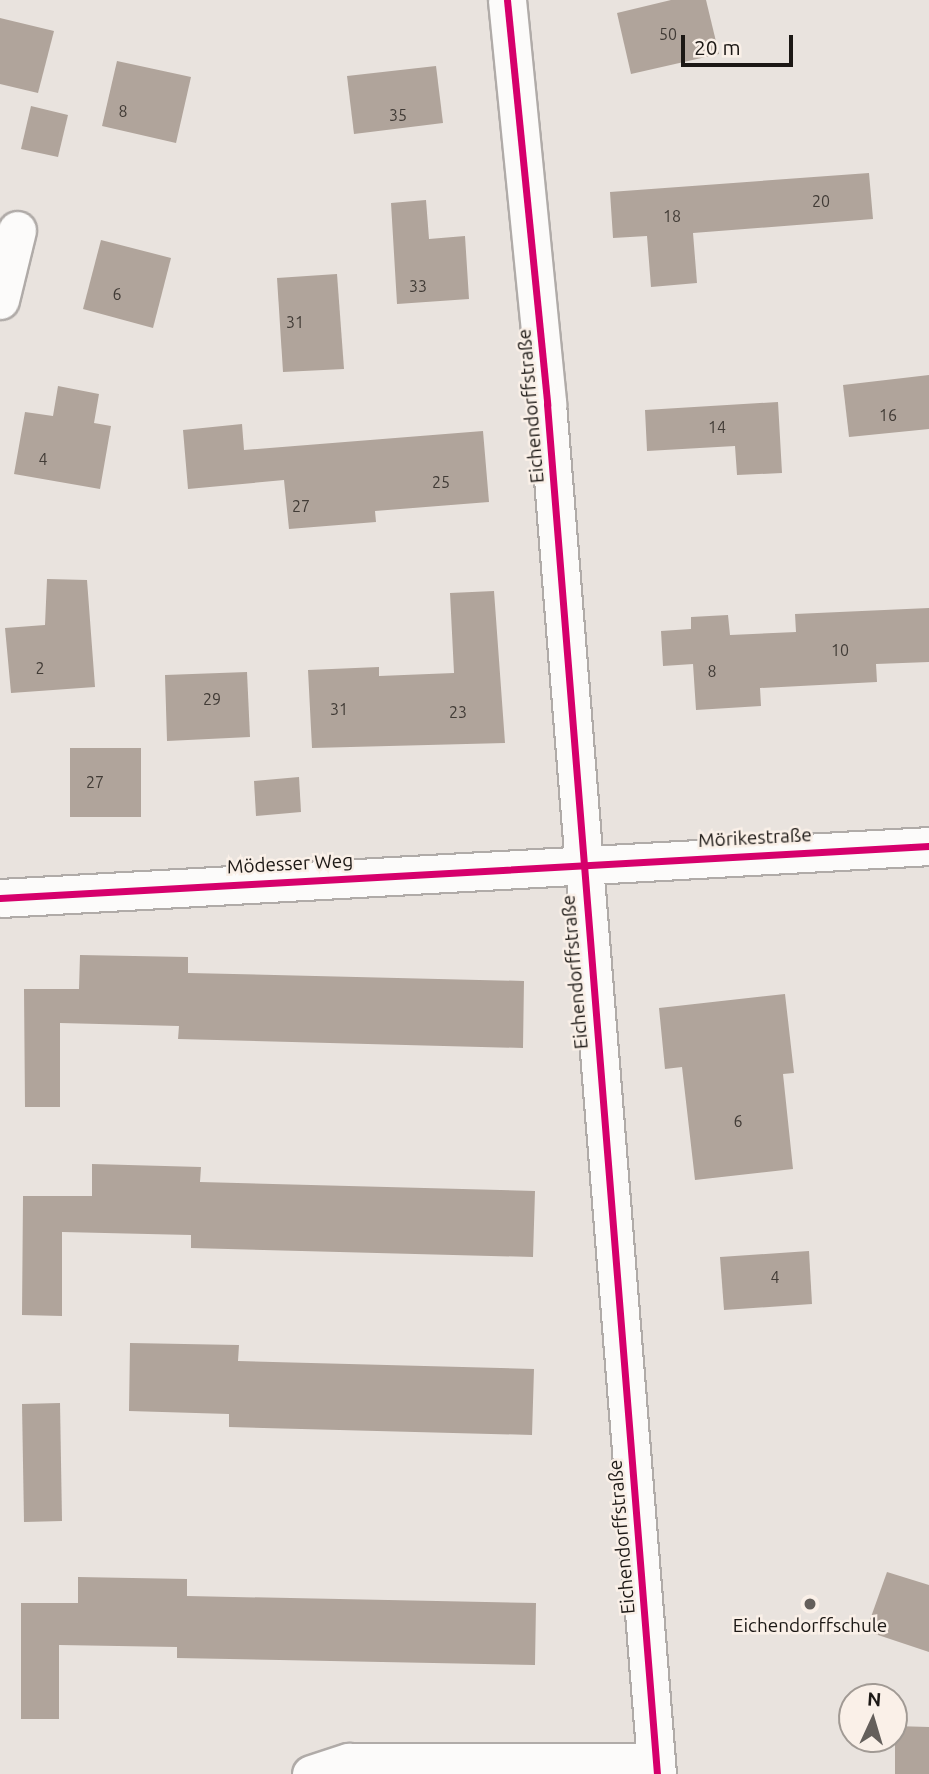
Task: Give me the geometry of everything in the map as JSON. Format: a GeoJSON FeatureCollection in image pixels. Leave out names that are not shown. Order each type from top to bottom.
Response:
{"type":"FeatureCollection","features":[{"type":"Feature","properties":{"kind":"street","name":"Eichendorffstraße"},"geometry":{"type":"LineString","coordinates":[[311,1774],[349,1762],[656,1768],[533,237],[507,0]]}},
{"type":"Feature","properties":{"kind":"street"},"geometry":{"type":"LineString","coordinates":[[0,300],[17,230]]}},
{"type":"Feature","properties":{"kind":"street","name":"Mörikestraße"},"geometry":{"type":"LineString","coordinates":[[582,862],[929,846]]}},
{"type":"Feature","properties":{"kind":"street","name":"Mödesser Weg"},"geometry":{"type":"LineString","coordinates":[[0,898],[582,862]]}},
{"type":"Feature","properties":{"kind":"building"},"geometry":{"type":"Polygon","coordinates":[[[671,0],[706,0],[719,54],[631,74],[617,13],[671,0]]]}},
{"type":"Feature","properties":{"kind":"building"},"geometry":{"type":"Polygon","coordinates":[[[0,18],[54,31],[38,93],[0,84],[0,18]]]}},
{"type":"Feature","properties":{"kind":"building"},"geometry":{"type":"Polygon","coordinates":[[[117,61],[191,77],[176,143],[102,126],[117,61]]]}},
{"type":"Feature","properties":{"kind":"building"},"geometry":{"type":"Polygon","coordinates":[[[436,66],[443,123],[354,134],[347,76],[436,66]]]}},
{"type":"Feature","properties":{"kind":"building"},"geometry":{"type":"Polygon","coordinates":[[[31,106],[68,115],[58,157],[21,149],[31,106]]]}},
{"type":"Feature","properties":{"kind":"building"},"geometry":{"type":"Polygon","coordinates":[[[869,173],[873,219],[693,233],[697,283],[651,287],[647,236],[613,238],[610,192],[869,173]]]}},
{"type":"Feature","properties":{"kind":"building"},"geometry":{"type":"Polygon","coordinates":[[[426,200],[429,239],[465,236],[469,299],[397,304],[391,203],[426,200]]]}},
{"type":"Feature","properties":{"kind":"building"},"geometry":{"type":"Polygon","coordinates":[[[101,240],[171,258],[153,328],[83,309],[101,240]]]}},
{"type":"Feature","properties":{"kind":"building"},"geometry":{"type":"Polygon","coordinates":[[[337,274],[344,369],[283,372],[277,278],[337,274]]]}},
{"type":"Feature","properties":{"kind":"building"},"geometry":{"type":"Polygon","coordinates":[[[929,375],[929,429],[849,437],[843,385],[929,375]]]}},
{"type":"Feature","properties":{"kind":"building"},"geometry":{"type":"Polygon","coordinates":[[[58,386],[99,394],[94,423],[111,426],[100,489],[14,474],[25,412],[53,416],[58,386]]]}},
{"type":"Feature","properties":{"kind":"building"},"geometry":{"type":"Polygon","coordinates":[[[778,402],[782,473],[737,475],[735,446],[647,451],[645,410],[778,402]]]}},
{"type":"Feature","properties":{"kind":"building"},"geometry":{"type":"Polygon","coordinates":[[[242,424],[244,450],[483,431],[489,502],[375,511],[376,522],[289,529],[284,480],[188,489],[183,430],[242,424]]]}},
{"type":"Feature","properties":{"kind":"building"},"geometry":{"type":"Polygon","coordinates":[[[47,579],[87,580],[95,687],[11,693],[5,628],[45,625],[47,579]]]}},
{"type":"Feature","properties":{"kind":"building"},"geometry":{"type":"Polygon","coordinates":[[[494,591],[505,743],[312,748],[308,670],[379,667],[379,676],[454,673],[450,593],[494,591]]]}},
{"type":"Feature","properties":{"kind":"building"},"geometry":{"type":"Polygon","coordinates":[[[929,608],[929,662],[876,664],[877,682],[760,688],[761,706],[696,710],[693,664],[663,666],[661,631],[691,629],[691,617],[728,615],[730,635],[796,632],[795,614],[929,608]]]}},
{"type":"Feature","properties":{"kind":"building"},"geometry":{"type":"Polygon","coordinates":[[[247,672],[250,737],[167,741],[165,675],[247,672]]]}},
{"type":"Feature","properties":{"kind":"building"},"geometry":{"type":"Polygon","coordinates":[[[70,748],[141,748],[141,817],[70,817],[70,748]]]}},
{"type":"Feature","properties":{"kind":"building"},"geometry":{"type":"Polygon","coordinates":[[[299,777],[301,812],[256,816],[254,781],[299,777]]]}},
{"type":"Feature","properties":{"kind":"building"},"geometry":{"type":"Polygon","coordinates":[[[80,955],[188,957],[188,973],[524,981],[523,1048],[178,1039],[179,1026],[60,1023],[60,1107],[25,1107],[24,989],[79,989],[80,955]]]}},
{"type":"Feature","properties":{"kind":"building"},"geometry":{"type":"Polygon","coordinates":[[[785,994],[794,1073],[783,1074],[793,1169],[695,1180],[682,1067],[665,1069],[659,1008],[785,994]]]}},
{"type":"Feature","properties":{"kind":"building"},"geometry":{"type":"Polygon","coordinates":[[[92,1164],[201,1167],[200,1182],[535,1191],[533,1257],[191,1248],[191,1235],[62,1232],[62,1316],[22,1315],[23,1196],[92,1196],[92,1164]]]}},
{"type":"Feature","properties":{"kind":"building"},"geometry":{"type":"Polygon","coordinates":[[[809,1251],[812,1304],[724,1310],[720,1257],[809,1251]]]}},
{"type":"Feature","properties":{"kind":"building"},"geometry":{"type":"Polygon","coordinates":[[[130,1343],[239,1345],[238,1361],[534,1369],[532,1435],[229,1427],[229,1414],[129,1411],[130,1343]]]}},
{"type":"Feature","properties":{"kind":"building"},"geometry":{"type":"Polygon","coordinates":[[[60,1403],[62,1521],[24,1522],[22,1404],[60,1403]]]}},
{"type":"Feature","properties":{"kind":"building"},"geometry":{"type":"Polygon","coordinates":[[[887,1572],[929,1585],[929,1652],[866,1631],[887,1572]]]}},
{"type":"Feature","properties":{"kind":"building"},"geometry":{"type":"Polygon","coordinates":[[[78,1577],[187,1579],[187,1596],[536,1603],[535,1665],[177,1658],[177,1647],[59,1645],[59,1719],[21,1719],[21,1603],[78,1603],[78,1577]]]}},
{"type":"Feature","properties":{"kind":"building"},"geometry":{"type":"Polygon","coordinates":[[[908,1726],[929,1727],[929,1774],[895,1774],[895,1753],[908,1753],[908,1726]]]}},
{"type":"Feature","properties":{"kind":"cycle path"},"geometry":{"type":"LineString","coordinates":[[507,0],[547,404],[657,1774]]}},
{"type":"Feature","properties":{"kind":"cycle path"},"geometry":{"type":"LineString","coordinates":[[0,898],[929,846]]}},
{"type":"Feature","properties":{"kind":"place","name":"Eichendorffschule"},"geometry":{"type":"Point","coordinates":[810,1604]}}]}
